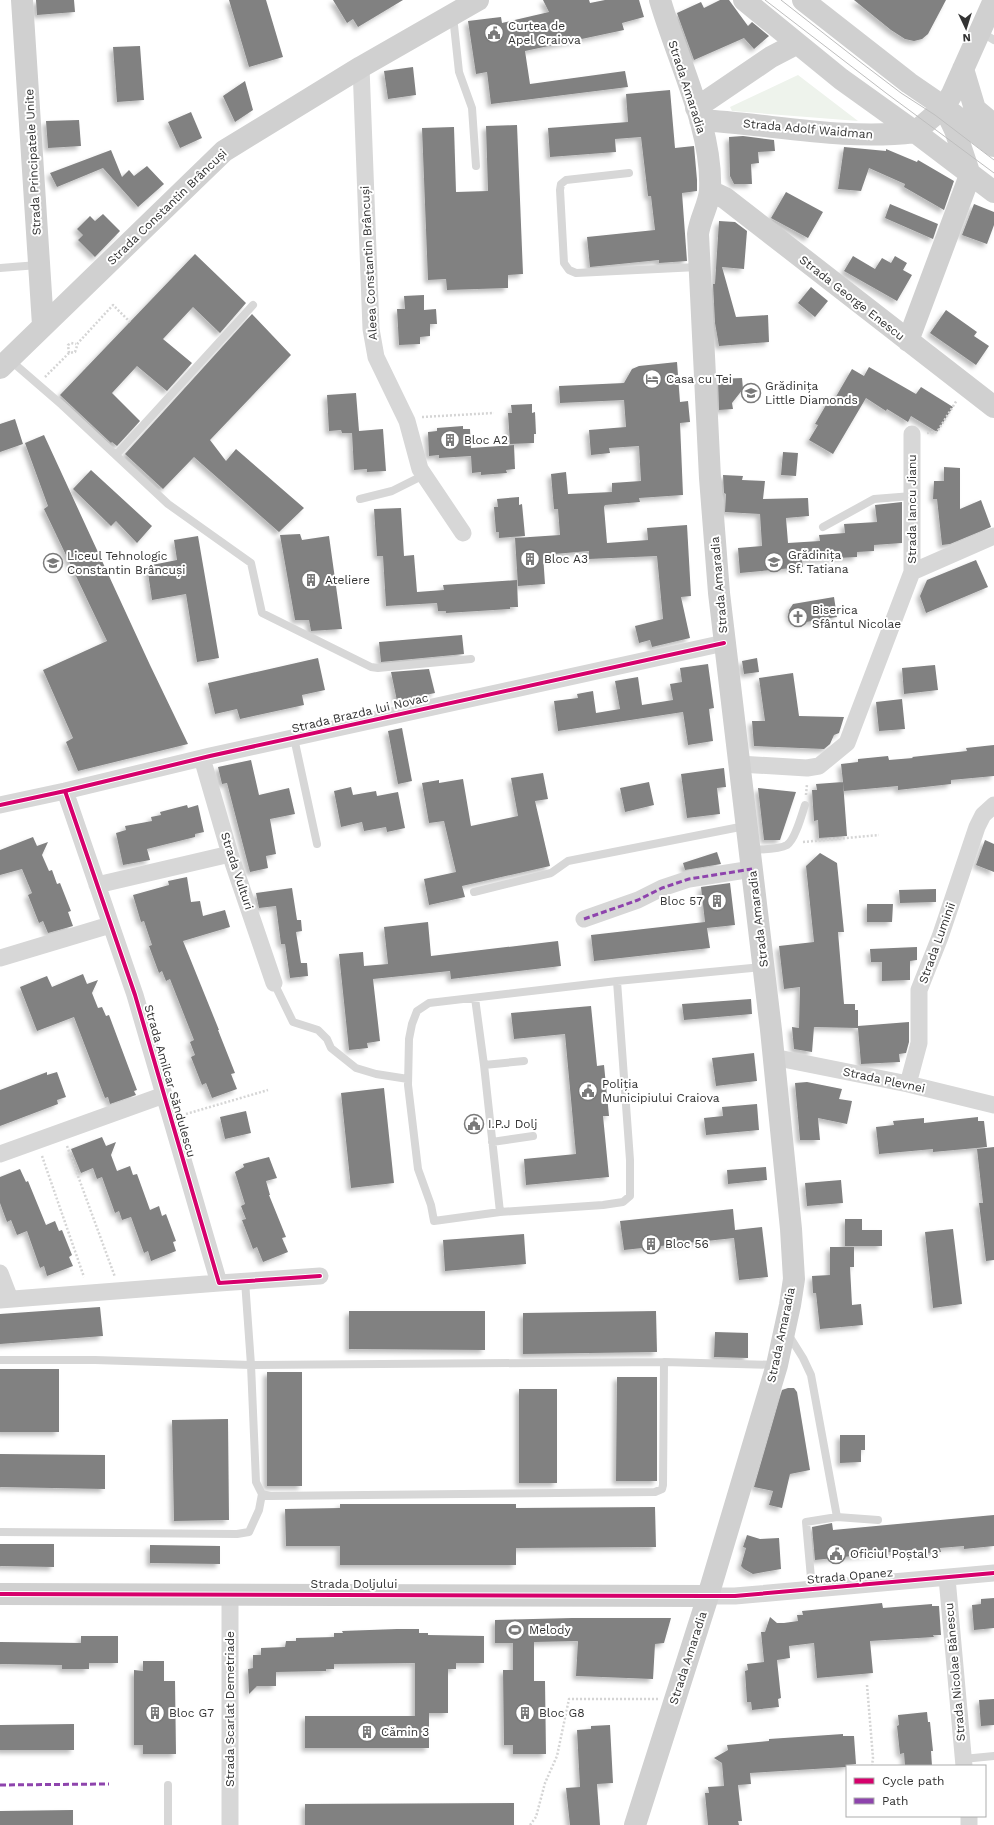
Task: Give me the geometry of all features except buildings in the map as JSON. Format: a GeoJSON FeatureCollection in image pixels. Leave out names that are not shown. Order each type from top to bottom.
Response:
{"type":"FeatureCollection","features":[{"type":"Feature","properties":{"kind":"street","name":"Strada Principatele Unite"},"geometry":{"type":"LineString","coordinates":[[22,0],[43,325]]}},
{"type":"Feature","properties":{"kind":"street","name":"Strada Constantin Brâncuși"},"geometry":{"type":"LineString","coordinates":[[4,364],[224,151],[361,67],[478,0]]}},
{"type":"Feature","properties":{"kind":"street","name":"Strada Amaradia"},"geometry":{"type":"LineString","coordinates":[[636,1825],[708,1596],[777,1365],[790,1305],[794,1278],[763,966],[724,643],[710,478],[698,228],[707,205],[710,191],[706,143],[698,114],[670,36],[660,0]]}},
{"type":"Feature","properties":{"kind":"street"},"geometry":{"type":"LineString","coordinates":[[744,0],[796,44],[841,79],[915,132],[994,192]]}},
{"type":"Feature","properties":{"kind":"street"},"geometry":{"type":"LineString","coordinates":[[803,0],[909,83],[944,107],[994,146]]}},
{"type":"Feature","properties":{"kind":"street"},"geometry":{"type":"LineString","coordinates":[[915,132],[944,107],[963,69],[987,36],[994,0]]}},
{"type":"Feature","properties":{"kind":"street"},"geometry":{"type":"LineString","coordinates":[[698,114],[771,57],[796,44]]}},
{"type":"Feature","properties":{"kind":"street","name":"Aleea Constantin Brâncuși"},"geometry":{"type":"LineString","coordinates":[[361,67],[371,329],[376,357],[405,418],[420,469],[463,533]]}},
{"type":"Feature","properties":{"kind":"street"},"geometry":{"type":"LineString","coordinates":[[963,69],[975,109],[994,125]]}},
{"type":"Feature","properties":{"kind":"street"},"geometry":{"type":"LineString","coordinates":[[908,341],[970,175],[944,107]]}},
{"type":"Feature","properties":{"kind":"street","name":"Strada Adolf Waidman"},"geometry":{"type":"LineString","coordinates":[[698,114],[848,134],[889,135],[915,132]]}},
{"type":"Feature","properties":{"kind":"street","name":"Strada George Enescu"},"geometry":{"type":"LineString","coordinates":[[710,191],[724,198],[994,407]]}},
{"type":"Feature","properties":{"kind":"street","name":"Strada Iancu Jianu"},"geometry":{"type":"LineString","coordinates":[[738,764],[807,768],[819,766],[847,744],[912,572],[912,434]]}},
{"type":"Feature","properties":{"kind":"street"},"geometry":{"type":"LineString","coordinates":[[912,572],[994,536]]}},
{"type":"Feature","properties":{"kind":"street","name":"Strada Brazda lui Novac"},"geometry":{"type":"LineString","coordinates":[[0,805],[202,758],[724,643]]}},
{"type":"Feature","properties":{"kind":"street","name":"Strada Vulturi"},"geometry":{"type":"LineString","coordinates":[[202,758],[230,854],[274,983]]}},
{"type":"Feature","properties":{"kind":"street","name":"Strada Amilcar Săndulescu"},"geometry":{"type":"LineString","coordinates":[[65,791],[135,995],[219,1283]]}},
{"type":"Feature","properties":{"kind":"street","name":"Strada Luminii"},"geometry":{"type":"LineString","coordinates":[[908,1084],[919,1043],[919,990],[940,937],[977,827],[983,814],[994,805]]}},
{"type":"Feature","properties":{"kind":"street"},"geometry":{"type":"LineString","coordinates":[[97,885],[230,854]]}},
{"type":"Feature","properties":{"kind":"street"},"geometry":{"type":"LineString","coordinates":[[584,919],[638,900],[662,888],[751,860]]}},
{"type":"Feature","properties":{"kind":"street"},"geometry":{"type":"LineString","coordinates":[[0,958],[110,925]]}},
{"type":"Feature","properties":{"kind":"street","name":"Strada Plevnei"},"geometry":{"type":"LineString","coordinates":[[773,1057],[908,1084],[994,1105]]}},
{"type":"Feature","properties":{"kind":"street","name":"Strada Amilcar Săndulescu"},"geometry":{"type":"LineString","coordinates":[[0,1154],[164,1095]]}},
{"type":"Feature","properties":{"kind":"street"},"geometry":{"type":"LineString","coordinates":[[0,1273],[5,1300],[120,1290],[320,1276]]}},
{"type":"Feature","properties":{"kind":"street","name":"Strada Opanez"},"geometry":{"type":"LineString","coordinates":[[708,1596],[812,1589],[994,1573]]}},
{"type":"Feature","properties":{"kind":"street","name":"Strada Nicolae Bănescu"},"geometry":{"type":"LineString","coordinates":[[947,1578],[964,1762]]}},
{"type":"Feature","properties":{"kind":"street","name":"Strada Doljului"},"geometry":{"type":"LineString","coordinates":[[0,1594],[708,1596]]}},
{"type":"Feature","properties":{"kind":"street","name":"Strada Scarlat Demetriade"},"geometry":{"type":"LineString","coordinates":[[230,1594],[230,1825]]}},
{"type":"Feature","properties":{"kind":"lane"},"geometry":{"type":"LineString","coordinates":[[453,14],[458,72],[472,108],[476,166]]}},
{"type":"Feature","properties":{"kind":"lane"},"geometry":{"type":"LineString","coordinates":[[629,174],[566,180],[561,184],[560,190],[564,263],[569,270],[576,272],[699,268]]}},
{"type":"Feature","properties":{"kind":"lane"},"geometry":{"type":"LineString","coordinates":[[0,268],[39,265]]}},
{"type":"Feature","properties":{"kind":"lane"},"geometry":{"type":"LineString","coordinates":[[116,455],[253,305]]}},
{"type":"Feature","properties":{"kind":"lane"},"geometry":{"type":"LineString","coordinates":[[4,364],[38,385],[168,504],[251,562],[262,613],[371,667],[378,668],[471,659]]}},
{"type":"Feature","properties":{"kind":"lane"},"geometry":{"type":"LineString","coordinates":[[360,499],[392,491],[424,475]]}},
{"type":"Feature","properties":{"kind":"lane"},"geometry":{"type":"LineString","coordinates":[[823,527],[874,499],[912,496]]}},
{"type":"Feature","properties":{"kind":"lane"},"geometry":{"type":"LineString","coordinates":[[294,738],[317,844]]}},
{"type":"Feature","properties":{"kind":"lane"},"geometry":{"type":"LineString","coordinates":[[751,860],[789,844],[793,838],[805,805]]}},
{"type":"Feature","properties":{"kind":"lane"},"geometry":{"type":"LineString","coordinates":[[474,892],[551,873],[568,861],[746,826]]}},
{"type":"Feature","properties":{"kind":"lane"},"geometry":{"type":"LineString","coordinates":[[617,981],[630,1160],[630,1196],[623,1202],[604,1206],[500,1212],[434,1221],[431,1206],[418,1169],[408,1079],[409,1039],[412,1024],[417,1011],[429,1003],[617,981],[763,966]]}},
{"type":"Feature","properties":{"kind":"lane"},"geometry":{"type":"LineString","coordinates":[[274,983],[293,1022],[318,1030],[327,1039],[331,1048],[346,1061],[356,1068],[376,1074],[408,1079]]}},
{"type":"Feature","properties":{"kind":"lane"},"geometry":{"type":"LineString","coordinates":[[476,998],[500,1212]]}},
{"type":"Feature","properties":{"kind":"lane"},"geometry":{"type":"LineString","coordinates":[[484,1065],[524,1061]]}},
{"type":"Feature","properties":{"kind":"lane"},"geometry":{"type":"LineString","coordinates":[[492,1142],[533,1136]]}},
{"type":"Feature","properties":{"kind":"lane"},"geometry":{"type":"LineString","coordinates":[[0,1532],[237,1534],[248,1532],[258,1510],[262,1494],[256,1482],[251,1365],[245,1281]]}},
{"type":"Feature","properties":{"kind":"lane"},"geometry":{"type":"LineString","coordinates":[[785,1330],[803,1358],[811,1375],[838,1517]]}},
{"type":"Feature","properties":{"kind":"lane"},"geometry":{"type":"LineString","coordinates":[[0,1360],[95,1360],[251,1365],[664,1362],[777,1365]]}},
{"type":"Feature","properties":{"kind":"lane"},"geometry":{"type":"LineString","coordinates":[[262,1494],[270,1496],[655,1492],[662,1489],[663,1485],[664,1362]]}},
{"type":"Feature","properties":{"kind":"lane"},"geometry":{"type":"LineString","coordinates":[[812,1589],[806,1522],[838,1517],[878,1520]]}},
{"type":"Feature","properties":{"kind":"lane"},"geometry":{"type":"LineString","coordinates":[[964,1762],[994,1756]]}},
{"type":"Feature","properties":{"kind":"lane"},"geometry":{"type":"LineString","coordinates":[[168,1785],[168,1825]]}},
{"type":"Feature","properties":{"kind":"path"},"geometry":{"type":"LineString","coordinates":[[38,385],[69,353],[75,352],[76,344],[113,305],[130,322]]}},
{"type":"Feature","properties":{"kind":"path"},"geometry":{"type":"LineString","coordinates":[[69,353],[68,345],[73,343],[76,344]]}},
{"type":"Feature","properties":{"kind":"path"},"geometry":{"type":"LineString","coordinates":[[912,434],[938,432],[966,385]]}},
{"type":"Feature","properties":{"kind":"path"},"geometry":{"type":"LineString","coordinates":[[405,418],[494,413]]}},
{"type":"Feature","properties":{"kind":"path"},"geometry":{"type":"LineString","coordinates":[[805,805],[807,768]]}},
{"type":"Feature","properties":{"kind":"path"},"geometry":{"type":"LineString","coordinates":[[789,844],[879,835]]}},
{"type":"Feature","properties":{"kind":"path"},"geometry":{"type":"LineString","coordinates":[[171,1119],[268,1090]]}},
{"type":"Feature","properties":{"kind":"path"},"geometry":{"type":"LineString","coordinates":[[62,1131],[120,1290]]}},
{"type":"Feature","properties":{"kind":"path"},"geometry":{"type":"LineString","coordinates":[[37,1140],[90,1293]]}},
{"type":"Feature","properties":{"kind":"path"},"geometry":{"type":"LineString","coordinates":[[867,1685],[873,1758],[872,1765]]}},
{"type":"Feature","properties":{"kind":"path"},"geometry":{"type":"LineString","coordinates":[[530,1825],[536,1816],[545,1783],[557,1756],[569,1699],[675,1699]]}},
{"type":"Feature","properties":{"kind":"shaded area"},"geometry":{"type":"Polygon","coordinates":[[[798,75],[858,121],[732,111],[730,107],[798,75]]]}},
{"type":"Feature","properties":{"kind":"tram line"},"geometry":{"type":"LineString","coordinates":[[765,0],[886,93],[994,173]]}},
{"type":"Feature","properties":{"kind":"tram line"},"geometry":{"type":"LineString","coordinates":[[781,0],[901,93],[935,115],[994,160]]}},
{"type":"Feature","properties":{"kind":"marked path"},"geometry":{"type":"LineString","coordinates":[[584,919],[638,900],[662,888],[689,879],[752,869]]}},
{"type":"Feature","properties":{"kind":"marked path"},"geometry":{"type":"LineString","coordinates":[[0,1785],[109,1784]]}},
{"type":"Feature","properties":{"kind":"cycle path"},"geometry":{"type":"LineString","coordinates":[[0,805],[210,756],[724,643]]}},
{"type":"Feature","properties":{"kind":"cycle path"},"geometry":{"type":"LineString","coordinates":[[65,791],[135,995],[219,1283],[320,1276]]}},
{"type":"Feature","properties":{"kind":"cycle path"},"geometry":{"type":"LineString","coordinates":[[0,1594],[735,1596],[994,1573]]}},
{"type":"Feature","properties":{"kind":"place","name":"Curtea de Apel Craiova"},"geometry":{"type":"Point","coordinates":[494,33]}},
{"type":"Feature","properties":{"kind":"place","name":"Casa cu Tei"},"geometry":{"type":"Point","coordinates":[652,379]}},
{"type":"Feature","properties":{"kind":"place","name":"Grădinița Little Diamonds"},"geometry":{"type":"Point","coordinates":[751,393]}},
{"type":"Feature","properties":{"kind":"place","name":"Bloc A2"},"geometry":{"type":"Point","coordinates":[450,440]}},
{"type":"Feature","properties":{"kind":"place","name":"Bloc A3"},"geometry":{"type":"Point","coordinates":[530,559]}},
{"type":"Feature","properties":{"kind":"place","name":"Grădinița Sf. Tatiana"},"geometry":{"type":"Point","coordinates":[774,562]}},
{"type":"Feature","properties":{"kind":"place","name":"Liceul Tehnologic Constantin Brâncuși"},"geometry":{"type":"Point","coordinates":[53,563]}},
{"type":"Feature","properties":{"kind":"place","name":"Ateliere"},"geometry":{"type":"Point","coordinates":[311,580]}},
{"type":"Feature","properties":{"kind":"place","name":"Biserica Sfântul Nicolae"},"geometry":{"type":"Point","coordinates":[798,617]}},
{"type":"Feature","properties":{"kind":"place","name":"Bloc 57"},"geometry":{"type":"Point","coordinates":[717,901]}},
{"type":"Feature","properties":{"kind":"place","name":"Poliția Municipiului Craiova"},"geometry":{"type":"Point","coordinates":[588,1091]}},
{"type":"Feature","properties":{"kind":"place","name":"I.P.J Dolj"},"geometry":{"type":"Point","coordinates":[474,1124]}},
{"type":"Feature","properties":{"kind":"place","name":"Bloc 56"},"geometry":{"type":"Point","coordinates":[651,1244]}},
{"type":"Feature","properties":{"kind":"place","name":"Oficiul Poștal 3"},"geometry":{"type":"Point","coordinates":[836,1554]}},
{"type":"Feature","properties":{"kind":"place","name":"Melody"},"geometry":{"type":"Point","coordinates":[515,1630]}},
{"type":"Feature","properties":{"kind":"place","name":"Bloc G7"},"geometry":{"type":"Point","coordinates":[155,1713]}},
{"type":"Feature","properties":{"kind":"place","name":"Bloc G8"},"geometry":{"type":"Point","coordinates":[525,1713]}},
{"type":"Feature","properties":{"kind":"place","name":"Cămin 3"},"geometry":{"type":"Point","coordinates":[367,1732]}}]}
